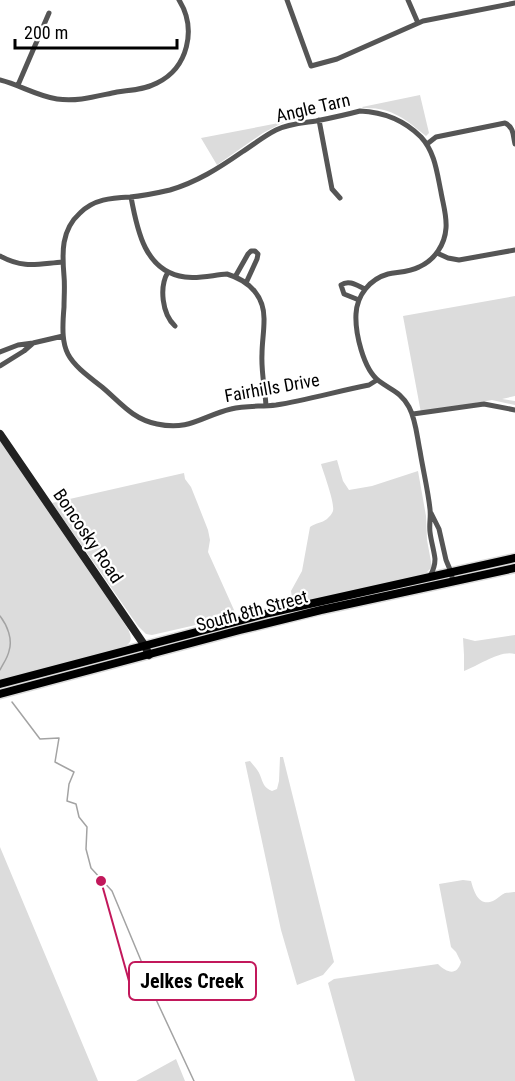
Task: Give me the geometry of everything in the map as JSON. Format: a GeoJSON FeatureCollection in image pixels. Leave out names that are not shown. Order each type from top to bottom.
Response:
{"type":"FeatureCollection","features":[{"type":"Feature","properties":{"kind":"main road","name":"South 8th Street"},"geometry":{"type":"LineString","coordinates":[[0,684],[269,613],[515,558]]}},
{"type":"Feature","properties":{"kind":"main road","name":"South 8th Street"},"geometry":{"type":"LineString","coordinates":[[0,694],[321,610],[515,568]]}},
{"type":"Feature","properties":{"kind":"street"},"geometry":{"type":"LineString","coordinates":[[0,80],[52,98],[79,100],[137,90],[158,83],[175,69],[188,43],[186,14],[179,0]]}},
{"type":"Feature","properties":{"kind":"street"},"geometry":{"type":"LineString","coordinates":[[287,0],[311,66],[337,59],[418,23],[496,3],[515,3]]}},
{"type":"Feature","properties":{"kind":"street"},"geometry":{"type":"LineString","coordinates":[[408,0],[418,23]]}},
{"type":"Feature","properties":{"kind":"street"},"geometry":{"type":"LineString","coordinates":[[18,85],[49,13]]}},
{"type":"Feature","properties":{"kind":"street","name":"Angle Tarn"},"geometry":{"type":"LineString","coordinates":[[63,336],[65,292],[63,242],[74,218],[79,213],[99,201],[170,189],[196,180],[274,131],[291,125],[360,111],[381,114],[404,123],[427,144],[436,169],[446,217],[444,240],[437,253]]}},
{"type":"Feature","properties":{"kind":"street"},"geometry":{"type":"LineString","coordinates":[[319,120],[332,189],[340,198]]}},
{"type":"Feature","properties":{"kind":"street"},"geometry":{"type":"LineString","coordinates":[[427,144],[436,136],[505,123],[512,130],[515,144]]}},
{"type":"Feature","properties":{"kind":"street"},"geometry":{"type":"LineString","coordinates":[[131,197],[136,224],[146,251],[168,272],[184,277],[227,274],[254,289],[264,311],[262,363],[266,406]]}},
{"type":"Feature","properties":{"kind":"street"},"geometry":{"type":"LineString","coordinates":[[430,576],[434,570],[435,559],[430,531],[431,512],[413,414],[404,399],[396,391],[377,380],[368,367],[361,346],[356,315],[359,300],[365,289],[378,279],[421,267],[437,253],[459,260],[515,250]]}},
{"type":"Feature","properties":{"kind":"street"},"geometry":{"type":"LineString","coordinates":[[235,277],[248,254],[255,251],[258,254],[257,258],[246,283]]}},
{"type":"Feature","properties":{"kind":"street"},"geometry":{"type":"LineString","coordinates":[[0,256],[21,265],[63,262]]}},
{"type":"Feature","properties":{"kind":"street"},"geometry":{"type":"LineString","coordinates":[[168,272],[164,279],[163,295],[169,321],[175,326]]}},
{"type":"Feature","properties":{"kind":"street"},"geometry":{"type":"LineString","coordinates":[[359,300],[344,294],[342,285],[349,282],[365,289]]}},
{"type":"Feature","properties":{"kind":"street"},"geometry":{"type":"LineString","coordinates":[[0,352],[18,345],[63,336]]}},
{"type":"Feature","properties":{"kind":"street","name":"Fairhills Drive"},"geometry":{"type":"LineString","coordinates":[[63,336],[70,358],[86,376],[138,417],[170,426],[183,426],[231,409],[277,405],[369,384],[377,380]]}},
{"type":"Feature","properties":{"kind":"street"},"geometry":{"type":"LineString","coordinates":[[0,366],[33,343]]}},
{"type":"Feature","properties":{"kind":"street"},"geometry":{"type":"LineString","coordinates":[[413,414],[484,404],[515,410]]}},
{"type":"Feature","properties":{"kind":"street","name":"Boncosky Road"},"geometry":{"type":"LineString","coordinates":[[0,434],[145,646],[148,655]]}},
{"type":"Feature","properties":{"kind":"street"},"geometry":{"type":"LineString","coordinates":[[431,512],[439,529],[453,582]]}},
{"type":"Feature","properties":{"kind":"shaded area"},"geometry":{"type":"Polygon","coordinates":[[[420,95],[429,133],[426,136],[398,115],[362,107],[420,95]]]}},
{"type":"Feature","properties":{"kind":"shaded area"},"geometry":{"type":"Polygon","coordinates":[[[284,122],[263,133],[217,165],[201,138],[284,122]]]}},
{"type":"Feature","properties":{"kind":"shaded area"},"geometry":{"type":"Polygon","coordinates":[[[515,296],[515,396],[502,399],[515,401],[515,405],[492,400],[421,413],[403,316],[515,296]]]}},
{"type":"Feature","properties":{"kind":"shaded area"},"geometry":{"type":"Polygon","coordinates":[[[0,439],[128,629],[131,638],[126,646],[0,679],[0,439]]]}},
{"type":"Feature","properties":{"kind":"shaded area"},"geometry":{"type":"Polygon","coordinates":[[[337,460],[343,481],[349,490],[372,486],[418,471],[432,567],[425,574],[293,603],[291,591],[302,571],[310,527],[327,519],[333,511],[331,495],[321,464],[337,460]]]}},
{"type":"Feature","properties":{"kind":"shaded area"},"geometry":{"type":"Polygon","coordinates":[[[184,473],[208,530],[210,540],[208,552],[235,616],[152,635],[146,634],[138,626],[52,503],[184,473]]]}},
{"type":"Feature","properties":{"kind":"shaded area"},"geometry":{"type":"Polygon","coordinates":[[[515,635],[515,654],[496,656],[464,671],[463,638],[475,641],[515,635]]]}},
{"type":"Feature","properties":{"kind":"shaded area"},"geometry":{"type":"Polygon","coordinates":[[[280,757],[283,757],[334,962],[323,975],[297,985],[281,930],[245,762],[250,761],[258,771],[265,787],[272,791],[277,789],[279,781],[280,757]]]}},
{"type":"Feature","properties":{"kind":"shaded area"},"geometry":{"type":"Polygon","coordinates":[[[0,847],[98,1081],[0,1081],[0,847]]]}},
{"type":"Feature","properties":{"kind":"shaded area"},"geometry":{"type":"Polygon","coordinates":[[[471,881],[476,894],[484,902],[493,901],[505,893],[515,892],[515,1081],[355,1081],[328,983],[334,979],[438,964],[451,972],[457,969],[461,962],[451,947],[439,884],[471,881]]]}},
{"type":"Feature","properties":{"kind":"shaded area"},"geometry":{"type":"Polygon","coordinates":[[[176,1059],[185,1081],[136,1081],[176,1059]]]}},
{"type":"Feature","properties":{"kind":"waterway"},"geometry":{"type":"LineString","coordinates":[[0,616],[10,637],[8,656],[0,670]]}},
{"type":"Feature","properties":{"kind":"waterway"},"geometry":{"type":"LineString","coordinates":[[12,702],[40,739],[59,738],[55,762],[74,772],[69,784],[67,801],[76,804],[79,817],[87,827],[86,849],[91,868],[112,891],[153,993],[194,1081]]}},
{"type":"Feature","properties":{"kind":"place","name":"Jelkes Creek"},"geometry":{"type":"Point","coordinates":[101,881]}}]}
